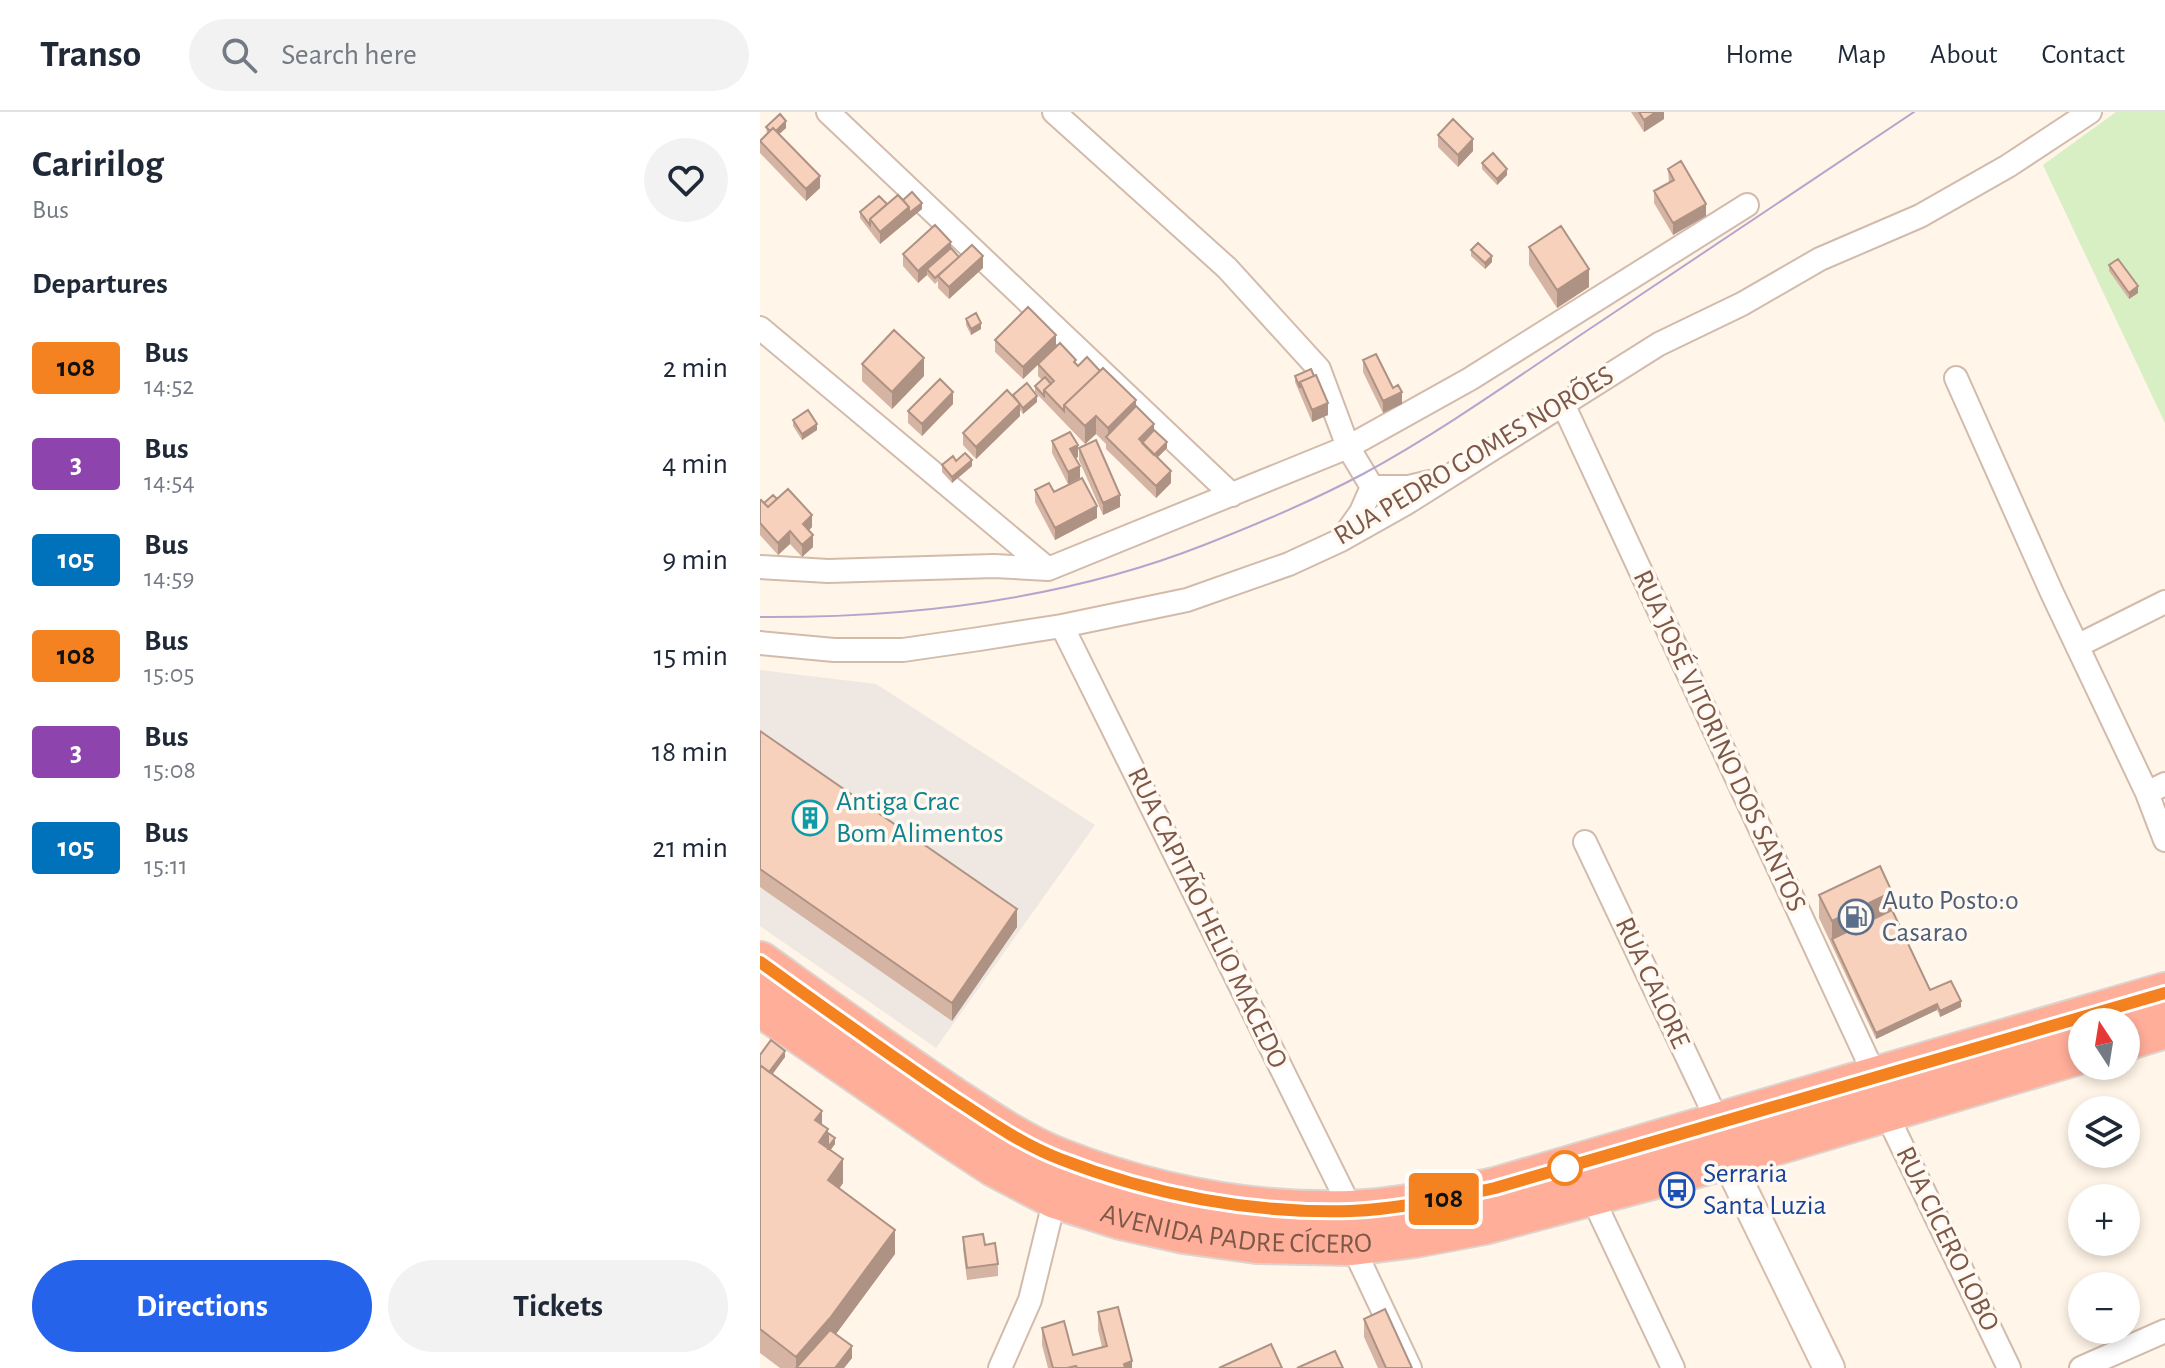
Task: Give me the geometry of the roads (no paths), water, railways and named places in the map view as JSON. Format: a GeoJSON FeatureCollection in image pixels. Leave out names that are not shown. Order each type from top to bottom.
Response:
{"type":"FeatureCollection","features":[{"type":"Feature","properties":{"kind":"highway","name":"AVENIDA PADRE CÍCERO"},"geometry":{"type":"LineString","coordinates":[[760,962],[987,1120],[1058,1158],[1169,1194],[1298,1210],[1352,1228],[1415,1237],[1484,1224],[1592,1197],[1723,1141]]}},
{"type":"Feature","properties":{"kind":"highway","name":"AVENIDA PADRE CÍCERO"},"geometry":{"type":"LineString","coordinates":[[760,1006],[961,1145],[1055,1198],[1121,1219],[1184,1233],[1257,1243],[1352,1228],[1420,1204],[1723,1141],[1880,1095],[2156,1027]]}},
{"type":"Feature","properties":{"kind":"highway","name":"AVENIDA PADRE CÍCERO"},"geometry":{"type":"LineString","coordinates":[[1880,1095],[2068,1056]]}},
{"type":"Feature","properties":{"kind":"street"},"geometry":{"type":"LineString","coordinates":[[828,112],[1232,495]]}},
{"type":"Feature","properties":{"kind":"street"},"geometry":{"type":"LineString","coordinates":[[1054,112],[1227,268],[1319,369],[1348,447],[1372,487]]}},
{"type":"Feature","properties":{"kind":"street","name":"RUA PEDRO GOMES NORÕES"},"geometry":{"type":"LineString","coordinates":[[760,643],[834,650],[903,650],[1062,626],[1187,600],[1251,579],[1341,540],[1405,504],[1659,344],[1742,304],[1820,259],[1920,216],[2008,166],[2090,112]]}},
{"type":"Feature","properties":{"kind":"street"},"geometry":{"type":"LineString","coordinates":[[760,567],[828,571],[994,566],[1048,569],[1348,447],[1470,379],[1747,205]]}},
{"type":"Feature","properties":{"kind":"street"},"geometry":{"type":"LineString","coordinates":[[760,328],[1048,569]]}},
{"type":"Feature","properties":{"kind":"street"},"geometry":{"type":"LineString","coordinates":[[1956,378],[2077,646],[2156,788],[2165,840]]}},
{"type":"Feature","properties":{"kind":"street","name":"RUA JOSÉ VITORINO DOS SANTOS"},"geometry":{"type":"LineString","coordinates":[[1563,404],[1880,1095]]}},
{"type":"Feature","properties":{"kind":"street"},"geometry":{"type":"LineString","coordinates":[[1372,487],[1409,487],[1442,479]]}},
{"type":"Feature","properties":{"kind":"street"},"geometry":{"type":"LineString","coordinates":[[1341,540],[1361,512],[1372,487]]}},
{"type":"Feature","properties":{"kind":"street"},"geometry":{"type":"LineString","coordinates":[[2077,646],[2165,602]]}},
{"type":"Feature","properties":{"kind":"street","name":"RUA CAPITÃO HELIO MACEDO"},"geometry":{"type":"LineString","coordinates":[[1062,626],[1352,1228],[1410,1368]]}},
{"type":"Feature","properties":{"kind":"street","name":"RUA CALORE"},"geometry":{"type":"LineString","coordinates":[[1585,842],[1723,1141]]}},
{"type":"Feature","properties":{"kind":"street","name":"RUA CICERO LOBO"},"geometry":{"type":"LineString","coordinates":[[1880,1095],[2009,1368]]}},
{"type":"Feature","properties":{"kind":"street"},"geometry":{"type":"LineString","coordinates":[[1723,1141],[1829,1368]]}},
{"type":"Feature","properties":{"kind":"street"},"geometry":{"type":"LineString","coordinates":[[1592,1197],[1673,1368]]}},
{"type":"Feature","properties":{"kind":"street"},"geometry":{"type":"LineString","coordinates":[[1000,1368],[1030,1300],[1055,1198]]}},
{"type":"Feature","properties":{"kind":"street"},"geometry":{"type":"LineString","coordinates":[[2081,1368],[2165,1331]]}},
{"type":"Feature","properties":{"kind":"tram line"},"geometry":{"type":"LineString","coordinates":[[760,617],[873,614],[985,602],[1041,592],[1151,564],[1285,512],[1363,474],[1452,421],[1914,112]]}},
{"type":"Feature","properties":{"kind":"place","name":"Antiga Crac Bom Alimentos"},"geometry":{"type":"Point","coordinates":[810,818]}},
{"type":"Feature","properties":{"kind":"place","name":"Auto Posto:o Casarao"},"geometry":{"type":"Point","coordinates":[1856,917]}},
{"type":"Feature","properties":{"kind":"place","name":"Serraria Santa Luzia"},"geometry":{"type":"Point","coordinates":[1677,1190]}}]}
